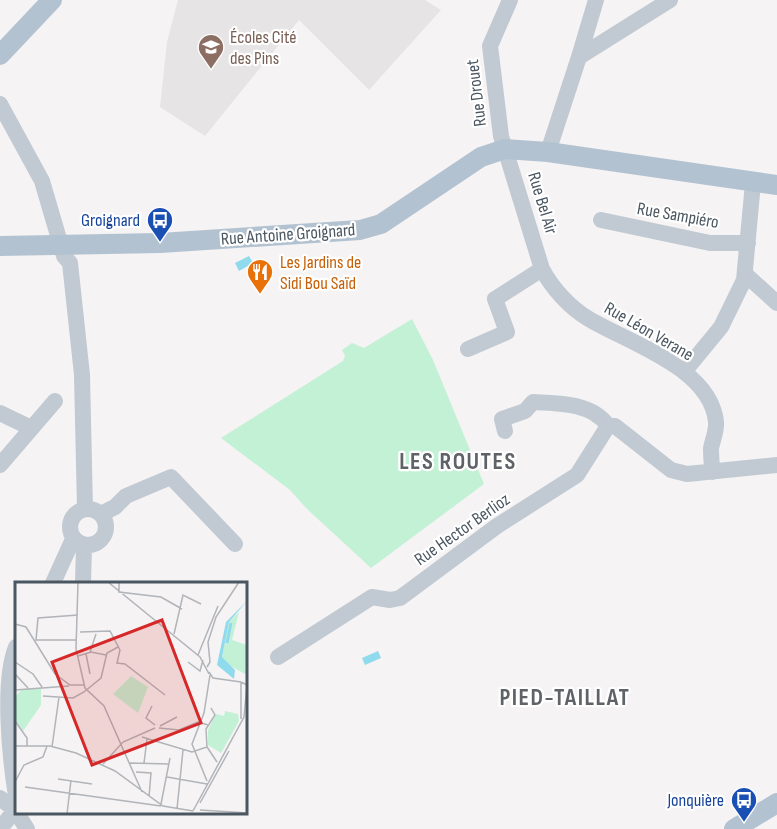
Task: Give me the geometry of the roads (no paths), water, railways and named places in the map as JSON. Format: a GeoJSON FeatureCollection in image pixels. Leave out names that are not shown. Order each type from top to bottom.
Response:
{"type":"FeatureCollection","features":[{"type":"Feature","properties":{"kind":"main road"},"geometry":{"type":"LineString","coordinates":[[0,55],[52,0]]}},
{"type":"Feature","properties":{"kind":"main road","name":"Rue Antoine Groignard"},"geometry":{"type":"LineString","coordinates":[[0,246],[69,251],[360,230],[381,224],[481,157],[505,149],[548,152],[777,185]]}},
{"type":"Feature","properties":{"kind":"main road"},"geometry":{"type":"LineString","coordinates":[[734,829],[777,803]]}},
{"type":"Feature","properties":{"kind":"street","name":"Rue Drouet"},"geometry":{"type":"LineString","coordinates":[[505,149],[501,136],[490,46],[510,0]]}},
{"type":"Feature","properties":{"kind":"street"},"geometry":{"type":"LineString","coordinates":[[548,152],[596,0]]}},
{"type":"Feature","properties":{"kind":"street"},"geometry":{"type":"LineString","coordinates":[[579,57],[670,0]]}},
{"type":"Feature","properties":{"kind":"street"},"geometry":{"type":"LineString","coordinates":[[0,104],[42,181],[69,251],[82,375],[85,509]]}},
{"type":"Feature","properties":{"kind":"street","name":"Rue Bel Air"},"geometry":{"type":"LineString","coordinates":[[505,149],[543,269]]}},
{"type":"Feature","properties":{"kind":"street"},"geometry":{"type":"LineString","coordinates":[[684,372],[721,327],[745,274],[753,183]]}},
{"type":"Feature","properties":{"kind":"street","name":"Rue Sampiéro"},"geometry":{"type":"LineString","coordinates":[[601,220],[710,243],[748,243]]}},
{"type":"Feature","properties":{"kind":"street"},"geometry":{"type":"LineString","coordinates":[[468,349],[507,332],[495,299],[543,269]]}},
{"type":"Feature","properties":{"kind":"street","name":"Rue Léon Verane"},"geometry":{"type":"LineString","coordinates":[[543,269],[548,279],[568,302],[587,318],[684,372],[699,387],[716,423],[711,450],[712,472]]}},
{"type":"Feature","properties":{"kind":"street"},"geometry":{"type":"LineString","coordinates":[[745,274],[777,303]]}},
{"type":"Feature","properties":{"kind":"street"},"geometry":{"type":"LineString","coordinates":[[0,465],[55,401]]}},
{"type":"Feature","properties":{"kind":"street"},"geometry":{"type":"LineString","coordinates":[[505,431],[502,419],[525,411],[533,402],[560,403],[602,416],[608,426],[615,426],[671,470],[687,474],[777,465]]}},
{"type":"Feature","properties":{"kind":"street"},"geometry":{"type":"LineString","coordinates":[[0,413],[31,428]]}},
{"type":"Feature","properties":{"kind":"street","name":"Rue Hector Berlioz"},"geometry":{"type":"LineString","coordinates":[[278,657],[372,597],[390,600],[400,598],[497,525],[577,475],[608,426]]}},
{"type":"Feature","properties":{"kind":"street"},"geometry":{"type":"LineString","coordinates":[[101,514],[115,507],[126,496],[171,477],[235,544]]}},
{"type":"Feature","properties":{"kind":"street"},"geometry":{"type":"LineString","coordinates":[[78,542],[94,545],[103,537],[106,523],[101,514],[93,509],[85,509],[74,515],[69,527],[78,542],[83,582]]}},
{"type":"Feature","properties":{"kind":"street"},"geometry":{"type":"LineString","coordinates":[[53,582],[78,542]]}},
{"type":"Feature","properties":{"kind":"street"},"geometry":{"type":"LineString","coordinates":[[15,650],[11,661],[10,737],[15,790]]}},
{"type":"Feature","properties":{"kind":"street"},"geometry":{"type":"LineString","coordinates":[[0,798],[15,801]]}},
{"type":"Feature","properties":{"kind":"street"},"geometry":{"type":"LineString","coordinates":[[0,829],[15,803]]}},
{"type":"Feature","properties":{"kind":"street"},"geometry":{"type":"LineString","coordinates":[[21,814],[27,829]]}},
{"type":"Feature","properties":{"kind":"water"},"geometry":{"type":"Polygon","coordinates":[[[249,256],[253,263],[239,271],[235,263],[249,256]]]}},
{"type":"Feature","properties":{"kind":"water"},"geometry":{"type":"Polygon","coordinates":[[[378,651],[381,658],[365,665],[362,658],[378,651]]]}},
{"type":"Feature","properties":{"kind":"place","name":"Écoles Cité des Pins"},"geometry":{"type":"Point","coordinates":[211,70]}},
{"type":"Feature","properties":{"kind":"place","name":"Groignard"},"geometry":{"type":"Point","coordinates":[160,243]}},
{"type":"Feature","properties":{"kind":"place","name":"Les Jardins de Sidi Bou Saïd"},"geometry":{"type":"Point","coordinates":[260,295]}},
{"type":"Feature","properties":{"kind":"place","name":"Jonquière"},"geometry":{"type":"Point","coordinates":[744,823]}},
{"type":"Feature","properties":{"kind":"district","name":"LES ROUTES"},"geometry":{"type":"Point","coordinates":[458,461]}},
{"type":"Feature","properties":{"kind":"district","name":"PIED-TAILLAT"},"geometry":{"type":"Point","coordinates":[565,697]}}]}
